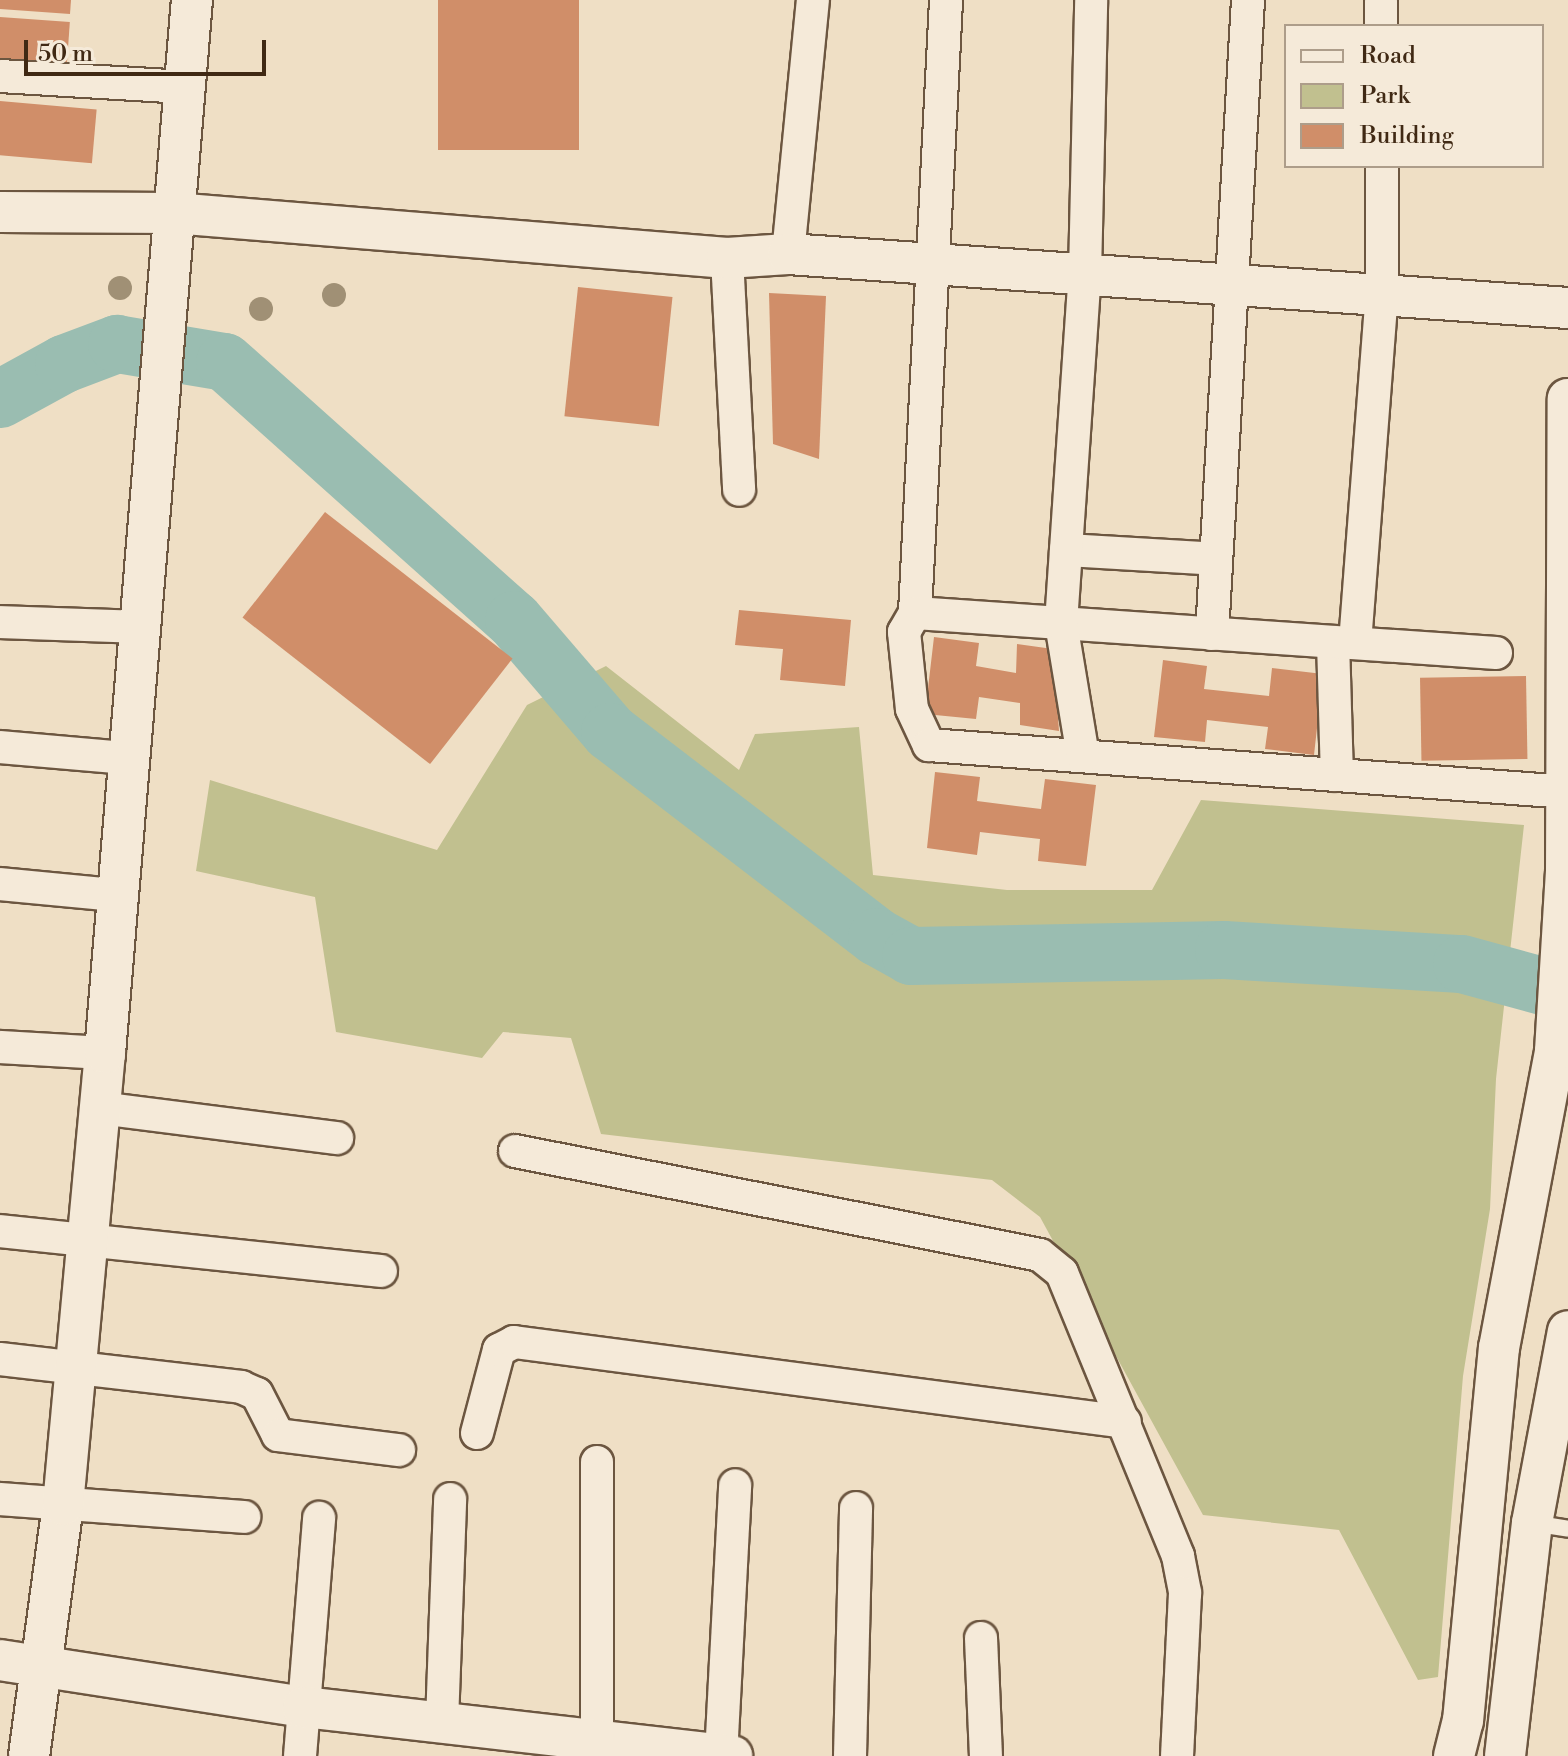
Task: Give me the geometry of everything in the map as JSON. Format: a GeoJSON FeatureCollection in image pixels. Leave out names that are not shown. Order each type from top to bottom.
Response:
{"type":"FeatureCollection","features":[{"type":"Feature","properties":{"kind":"street"},"geometry":{"type":"LineString","coordinates":[[29,1756],[63,1505],[105,1053],[126,758],[141,627],[192,0]]}},
{"type":"Feature","properties":{"kind":"street"},"geometry":{"type":"LineString","coordinates":[[788,254],[813,0]]}},
{"type":"Feature","properties":{"kind":"street"},"geometry":{"type":"LineString","coordinates":[[946,0],[915,613],[904,632],[912,709],[929,745],[1567,792]]}},
{"type":"Feature","properties":{"kind":"street"},"geometry":{"type":"LineString","coordinates":[[1083,756],[1061,623],[1085,274],[1091,0]]}},
{"type":"Feature","properties":{"kind":"street"},"geometry":{"type":"LineString","coordinates":[[1212,634],[1248,0]]}},
{"type":"Feature","properties":{"kind":"street"},"geometry":{"type":"LineString","coordinates":[[1381,1],[1381,24]]}},
{"type":"Feature","properties":{"kind":"street"},"geometry":{"type":"LineString","coordinates":[[0,76],[184,87]]}},
{"type":"Feature","properties":{"kind":"street"},"geometry":{"type":"LineString","coordinates":[[1337,775],[1344,643],[1382,293],[1382,168]]}},
{"type":"Feature","properties":{"kind":"street"},"geometry":{"type":"LineString","coordinates":[[0,212],[173,213],[727,258],[788,254],[1568,308]]}},
{"type":"Feature","properties":{"kind":"street"},"geometry":{"type":"LineString","coordinates":[[727,258],[739,490]]}},
{"type":"Feature","properties":{"kind":"street"},"geometry":{"type":"LineString","coordinates":[[1454,1756],[1463,1721],[1499,1348],[1555,1051],[1566,872],[1568,399]]}},
{"type":"Feature","properties":{"kind":"street"},"geometry":{"type":"LineString","coordinates":[[1066,550],[1216,559]]}},
{"type":"Feature","properties":{"kind":"street"},"geometry":{"type":"LineString","coordinates":[[915,613],[1496,653]]}},
{"type":"Feature","properties":{"kind":"street"},"geometry":{"type":"LineString","coordinates":[[0,622],[141,627]]}},
{"type":"Feature","properties":{"kind":"street"},"geometry":{"type":"LineString","coordinates":[[0,747],[126,758]]}},
{"type":"Feature","properties":{"kind":"street"},"geometry":{"type":"LineString","coordinates":[[0,884],[115,895]]}},
{"type":"Feature","properties":{"kind":"street"},"geometry":{"type":"LineString","coordinates":[[0,1047],[105,1053]]}},
{"type":"Feature","properties":{"kind":"street"},"geometry":{"type":"LineString","coordinates":[[99,1108],[337,1138]]}},
{"type":"Feature","properties":{"kind":"street"},"geometry":{"type":"LineString","coordinates":[[515,1151],[1040,1255],[1062,1273],[1178,1556],[1185,1593],[1177,1756]]}},
{"type":"Feature","properties":{"kind":"street"},"geometry":{"type":"LineString","coordinates":[[0,1231],[86,1237],[381,1271]]}},
{"type":"Feature","properties":{"kind":"street"},"geometry":{"type":"LineString","coordinates":[[1505,1756],[1550,1526],[1568,1331]]}},
{"type":"Feature","properties":{"kind":"street"},"geometry":{"type":"LineString","coordinates":[[477,1433],[499,1350],[514,1342],[1125,1422]]}},
{"type":"Feature","properties":{"kind":"street"},"geometry":{"type":"LineString","coordinates":[[0,1359],[75,1365],[241,1387],[257,1394],[278,1435],[399,1450]]}},
{"type":"Feature","properties":{"kind":"street"},"geometry":{"type":"LineString","coordinates":[[585,1744],[597,1462]]}},
{"type":"Feature","properties":{"kind":"street"},"geometry":{"type":"LineString","coordinates":[[0,1660],[41,1663],[303,1707],[442,1722],[585,1744],[725,1756],[735,1485]]}},
{"type":"Feature","properties":{"kind":"street"},"geometry":{"type":"LineString","coordinates":[[0,1499],[244,1517]]}},
{"type":"Feature","properties":{"kind":"street"},"geometry":{"type":"LineString","coordinates":[[442,1722],[450,1499]]}},
{"type":"Feature","properties":{"kind":"street"},"geometry":{"type":"LineString","coordinates":[[850,1756],[856,1508]]}},
{"type":"Feature","properties":{"kind":"street"},"geometry":{"type":"LineString","coordinates":[[300,1756],[319,1518]]}},
{"type":"Feature","properties":{"kind":"street"},"geometry":{"type":"LineString","coordinates":[[981,1638],[986,1756]]}},
{"type":"Feature","properties":{"kind":"green space"},"geometry":{"type":"Polygon","coordinates":[[[606,666],[739,770],[755,734],[859,727],[873,875],[1007,890],[1152,890],[1201,800],[1524,825],[1496,1079],[1490,1209],[1463,1376],[1438,1677],[1418,1680],[1339,1530],[1203,1515],[1040,1217],[992,1180],[601,1134],[571,1038],[503,1032],[482,1058],[336,1032],[315,897],[196,871],[210,780],[437,850],[527,705],[606,666]]]}},
{"type":"Feature","properties":{"kind":"building"},"geometry":{"type":"Polygon","coordinates":[[[0,0],[71,0],[70,14],[0,9],[0,0]]]}},
{"type":"Feature","properties":{"kind":"building"},"geometry":{"type":"Polygon","coordinates":[[[438,0],[579,0],[579,150],[438,150],[438,0]]]}},
{"type":"Feature","properties":{"kind":"building"},"geometry":{"type":"Polygon","coordinates":[[[0,17],[70,22],[66,75],[0,70],[0,17]]]}},
{"type":"Feature","properties":{"kind":"building"},"geometry":{"type":"Polygon","coordinates":[[[0,101],[97,109],[92,163],[0,155],[0,101]]]}},
{"type":"Feature","properties":{"kind":"building"},"geometry":{"type":"Polygon","coordinates":[[[578,287],[672,297],[659,426],[564,416],[578,287]]]}},
{"type":"Feature","properties":{"kind":"building"},"geometry":{"type":"Polygon","coordinates":[[[769,293],[826,296],[819,459],[773,444],[769,293]]]}},
{"type":"Feature","properties":{"kind":"building"},"geometry":{"type":"Polygon","coordinates":[[[325,512],[513,659],[430,764],[243,618],[325,512]]]}},
{"type":"Feature","properties":{"kind":"building"},"geometry":{"type":"Polygon","coordinates":[[[739,610],[851,620],[845,686],[780,680],[783,649],[735,645],[739,610]]]}},
{"type":"Feature","properties":{"kind":"building"},"geometry":{"type":"Polygon","coordinates":[[[934,637],[979,643],[976,666],[1016,673],[1017,644],[1053,649],[1059,731],[1020,725],[1020,703],[979,697],[976,719],[925,714],[934,637]]]}},
{"type":"Feature","properties":{"kind":"building"},"geometry":{"type":"Polygon","coordinates":[[[1163,660],[1207,666],[1204,689],[1269,696],[1272,668],[1323,674],[1314,755],[1265,749],[1268,727],[1207,720],[1205,742],[1154,737],[1163,660]]]}},
{"type":"Feature","properties":{"kind":"building"},"geometry":{"type":"Polygon","coordinates":[[[1526,676],[1527,759],[1421,761],[1420,678],[1526,676]]]}},
{"type":"Feature","properties":{"kind":"building"},"geometry":{"type":"Polygon","coordinates":[[[935,772],[980,777],[977,801],[1041,809],[1045,779],[1096,785],[1086,866],[1038,861],[1040,839],[980,832],[977,855],[927,848],[935,772]]]}},
{"type":"Feature","properties":{"kind":"waterway"},"geometry":{"type":"LineString","coordinates":[[0,399],[64,364],[117,344],[225,362],[514,620],[610,732],[877,937],[911,956],[1224,950],[1462,964],[1568,993]]}}]}
